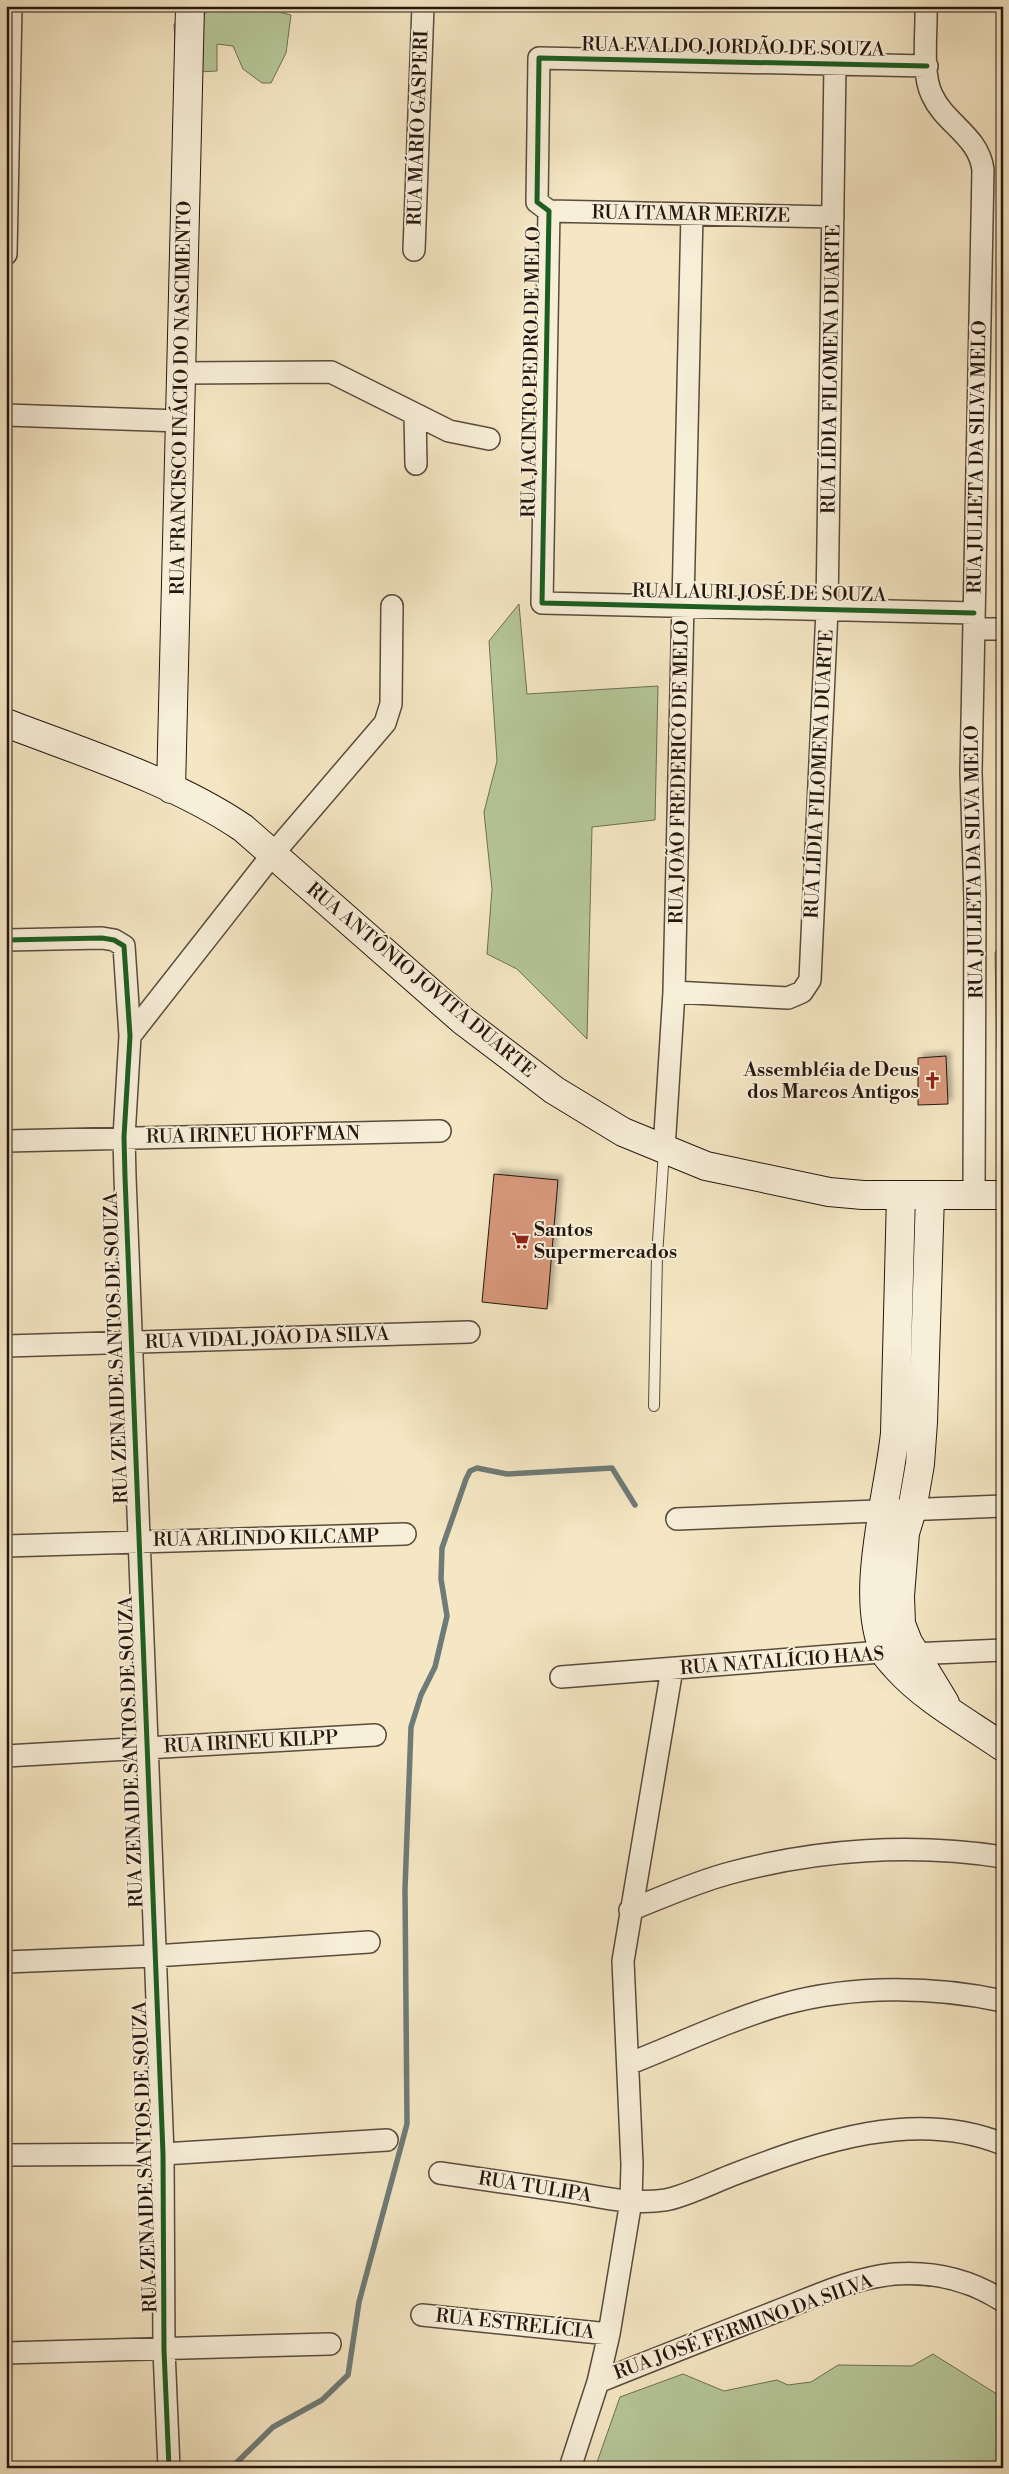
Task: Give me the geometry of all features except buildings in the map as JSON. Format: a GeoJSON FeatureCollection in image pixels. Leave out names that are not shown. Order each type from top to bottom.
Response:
{"type":"FeatureCollection","features":[{"type":"Feature","properties":{"kind":"main road","name":"RUA FRANCISCO INÁCIO DO NASCIMENTO"},"geometry":{"type":"LineString","coordinates":[[172,789],[190,6]]}},
{"type":"Feature","properties":{"kind":"main road","name":"RUA ANTÔNIO JOVITA DUARTE"},"geometry":{"type":"LineString","coordinates":[[6,723],[172,789],[223,814],[243,828],[462,1020],[554,1090],[623,1132],[706,1166],[829,1192],[901,1196],[1003,1195]]}},
{"type":"Feature","properties":{"kind":"main road"},"geometry":{"type":"LineString","coordinates":[[930,1195],[923,1422],[920,1464],[912,1510],[905,1533],[900,1596],[901,1624],[908,1642],[950,1711]]}},
{"type":"Feature","properties":{"kind":"main road"},"geometry":{"type":"LineString","coordinates":[[901,1196],[895,1432],[891,1471],[878,1530],[875,1601],[877,1623],[884,1652],[912,1685],[1003,1746]]}},
{"type":"Feature","properties":{"kind":"street"},"geometry":{"type":"LineString","coordinates":[[6,254],[11,6]]}},
{"type":"Feature","properties":{"kind":"street","name":"RUA MÁRIO GASPERI"},"geometry":{"type":"LineString","coordinates":[[414,250],[423,6]]}},
{"type":"Feature","properties":{"kind":"street","name":"RUA JULIETA DA SILVA MELO"},"geometry":{"type":"LineString","coordinates":[[926,6],[926,66],[931,94],[937,104],[976,146],[982,157],[984,170],[971,781],[975,899],[974,1196]]}},
{"type":"Feature","properties":{"kind":"street","name":"RUA EVALDO JORDÃO DE SOUZA"},"geometry":{"type":"LineString","coordinates":[[539,58],[926,66]]}},
{"type":"Feature","properties":{"kind":"street","name":"RUA JACINTO PEDRO DE MELO"},"geometry":{"type":"LineString","coordinates":[[539,58],[536,202],[549,210],[542,603]]}},
{"type":"Feature","properties":{"kind":"street","name":"RUA LÍDIA FILOMENA DUARTE"},"geometry":{"type":"LineString","coordinates":[[674,992],[788,998],[802,992],[810,980],[827,610],[836,64]]}},
{"type":"Feature","properties":{"kind":"street","name":"RUA ITAMAR MERIZE"},"geometry":{"type":"LineString","coordinates":[[549,210],[833,217]]}},
{"type":"Feature","properties":{"kind":"street","name":"RUA JOÃO FREDERICO DE MELO"},"geometry":{"type":"LineString","coordinates":[[664,1149],[674,992],[692,214]]}},
{"type":"Feature","properties":{"kind":"street"},"geometry":{"type":"LineString","coordinates":[[182,373],[330,372],[449,431],[489,439]]}},
{"type":"Feature","properties":{"kind":"street"},"geometry":{"type":"LineString","coordinates":[[415,414],[416,464]]}},
{"type":"Feature","properties":{"kind":"street"},"geometry":{"type":"LineString","coordinates":[[6,415],[180,421]]}},
{"type":"Feature","properties":{"kind":"street","name":"RUA LAURI JOSÉ DE SOUZA"},"geometry":{"type":"LineString","coordinates":[[542,603],[827,610],[974,621],[1003,630]]}},
{"type":"Feature","properties":{"kind":"street"},"geometry":{"type":"LineString","coordinates":[[130,1036],[272,855],[386,723],[391,704],[392,606]]}},
{"type":"Feature","properties":{"kind":"street","name":"RUA ZENAIDE SANTOS DE SOUZA"},"geometry":{"type":"LineString","coordinates":[[6,940],[102,938],[114,940],[124,946],[130,1036],[124,1137],[145,1748],[163,2154],[164,2350],[169,2468]]}},
{"type":"Feature","properties":{"kind":"street","name":"RUA IRINEU HOFFMAN"},"geometry":{"type":"LineString","coordinates":[[6,1141],[440,1131]]}},
{"type":"Feature","properties":{"kind":"street","name":"RUA VIDAL JOÃO DA SILVA"},"geometry":{"type":"LineString","coordinates":[[6,1346],[469,1332]]}},
{"type":"Feature","properties":{"kind":"street"},"geometry":{"type":"LineString","coordinates":[[677,1519],[1003,1506]]}},
{"type":"Feature","properties":{"kind":"street","name":"RUA ARLINDO KILCAMP"},"geometry":{"type":"LineString","coordinates":[[6,1546],[405,1534]]}},
{"type":"Feature","properties":{"kind":"street","name":"RUA NATALÍCIO HAAS"},"geometry":{"type":"LineString","coordinates":[[561,1678],[884,1652],[915,1654],[1003,1650]]}},
{"type":"Feature","properties":{"kind":"street"},"geometry":{"type":"LineString","coordinates":[[570,2468],[598,2382],[609,2334],[631,2201],[632,2164],[622,1961],[672,1668]]}},
{"type":"Feature","properties":{"kind":"street","name":"RUA IRINEU KILPP"},"geometry":{"type":"LineString","coordinates":[[6,1756],[375,1735]]}},
{"type":"Feature","properties":{"kind":"street"},"geometry":{"type":"LineString","coordinates":[[630,1910],[730,1873],[804,1857],[904,1850],[948,1851],[1003,1857]]}},
{"type":"Feature","properties":{"kind":"street"},"geometry":{"type":"LineString","coordinates":[[6,1962],[154,1956],[369,1942]]}},
{"type":"Feature","properties":{"kind":"street"},"geometry":{"type":"LineString","coordinates":[[628,2064],[749,2015],[805,1999],[850,1993],[903,1991],[960,1993],[1003,2001]]}},
{"type":"Feature","properties":{"kind":"street","name":"RUA TULIPA"},"geometry":{"type":"LineString","coordinates":[[440,2172],[631,2201],[666,2200],[798,2150],[858,2135],[909,2130],[943,2131],[970,2134],[1003,2144]]}},
{"type":"Feature","properties":{"kind":"street"},"geometry":{"type":"LineString","coordinates":[[6,2155],[163,2154],[387,2140]]}},
{"type":"Feature","properties":{"kind":"street","name":"RUA JOSÉ FERMINO DA SILVA"},"geometry":{"type":"LineString","coordinates":[[598,2382],[835,2289],[876,2277],[911,2274],[952,2277],[971,2283],[1003,2301]]}},
{"type":"Feature","properties":{"kind":"street","name":"RUA ESTRELÍCIA"},"geometry":{"type":"LineString","coordinates":[[422,2315],[609,2334]]}},
{"type":"Feature","properties":{"kind":"street"},"geometry":{"type":"LineString","coordinates":[[6,2353],[330,2344]]}},
{"type":"Feature","properties":{"kind":"lane"},"geometry":{"type":"LineString","coordinates":[[654,1406],[657,1256],[664,1149]]}},
{"type":"Feature","properties":{"kind":"green space"},"geometry":{"type":"Polygon","coordinates":[[[205,6],[253,6],[291,15],[286,53],[271,83],[262,83],[243,69],[233,46],[217,44],[217,71],[177,73],[174,24],[206,13],[205,6]]]}},
{"type":"Feature","properties":{"kind":"green space"},"geometry":{"type":"Polygon","coordinates":[[[519,604],[527,694],[658,686],[655,820],[592,827],[587,1039],[517,969],[487,954],[492,889],[484,812],[497,761],[489,641],[519,604]]]}},
{"type":"Feature","properties":{"kind":"green space"},"geometry":{"type":"Polygon","coordinates":[[[1003,940],[1003,1054],[997,1050],[995,953],[1003,940]]]}},
{"type":"Feature","properties":{"kind":"green space"},"geometry":{"type":"Polygon","coordinates":[[[933,2354],[1003,2398],[1003,2468],[595,2468],[620,2397],[683,2374],[724,2391],[777,2380],[788,2385],[811,2382],[838,2365],[912,2366],[933,2354]]]}},
{"type":"Feature","properties":{"kind":"waterway"},"geometry":{"type":"LineString","coordinates":[[231,2468],[273,2427],[322,2400],[348,2375],[359,2302],[407,2124],[405,1889],[411,1727],[421,1695],[435,1667],[447,1616],[441,1579],[442,1548],[466,1479],[470,1471],[477,1468],[507,1474],[612,1468],[635,1505]]}},
{"type":"Feature","properties":{"kind":"cycle path"},"geometry":{"type":"LineString","coordinates":[[927,66],[539,58],[537,202],[549,211],[542,603],[974,613]]}},
{"type":"Feature","properties":{"kind":"cycle path"},"geometry":{"type":"LineString","coordinates":[[6,940],[102,938],[114,940],[124,946],[130,1036],[124,1137],[125,1177],[163,2154],[164,2350],[169,2468]]}},
{"type":"Feature","properties":{"kind":"place","name":"Assembléia de Deus dos Marcos Antigos"},"geometry":{"type":"Point","coordinates":[933,1081]}},
{"type":"Feature","properties":{"kind":"place","name":"Santos Supermercados"},"geometry":{"type":"Point","coordinates":[520,1241]}}]}
